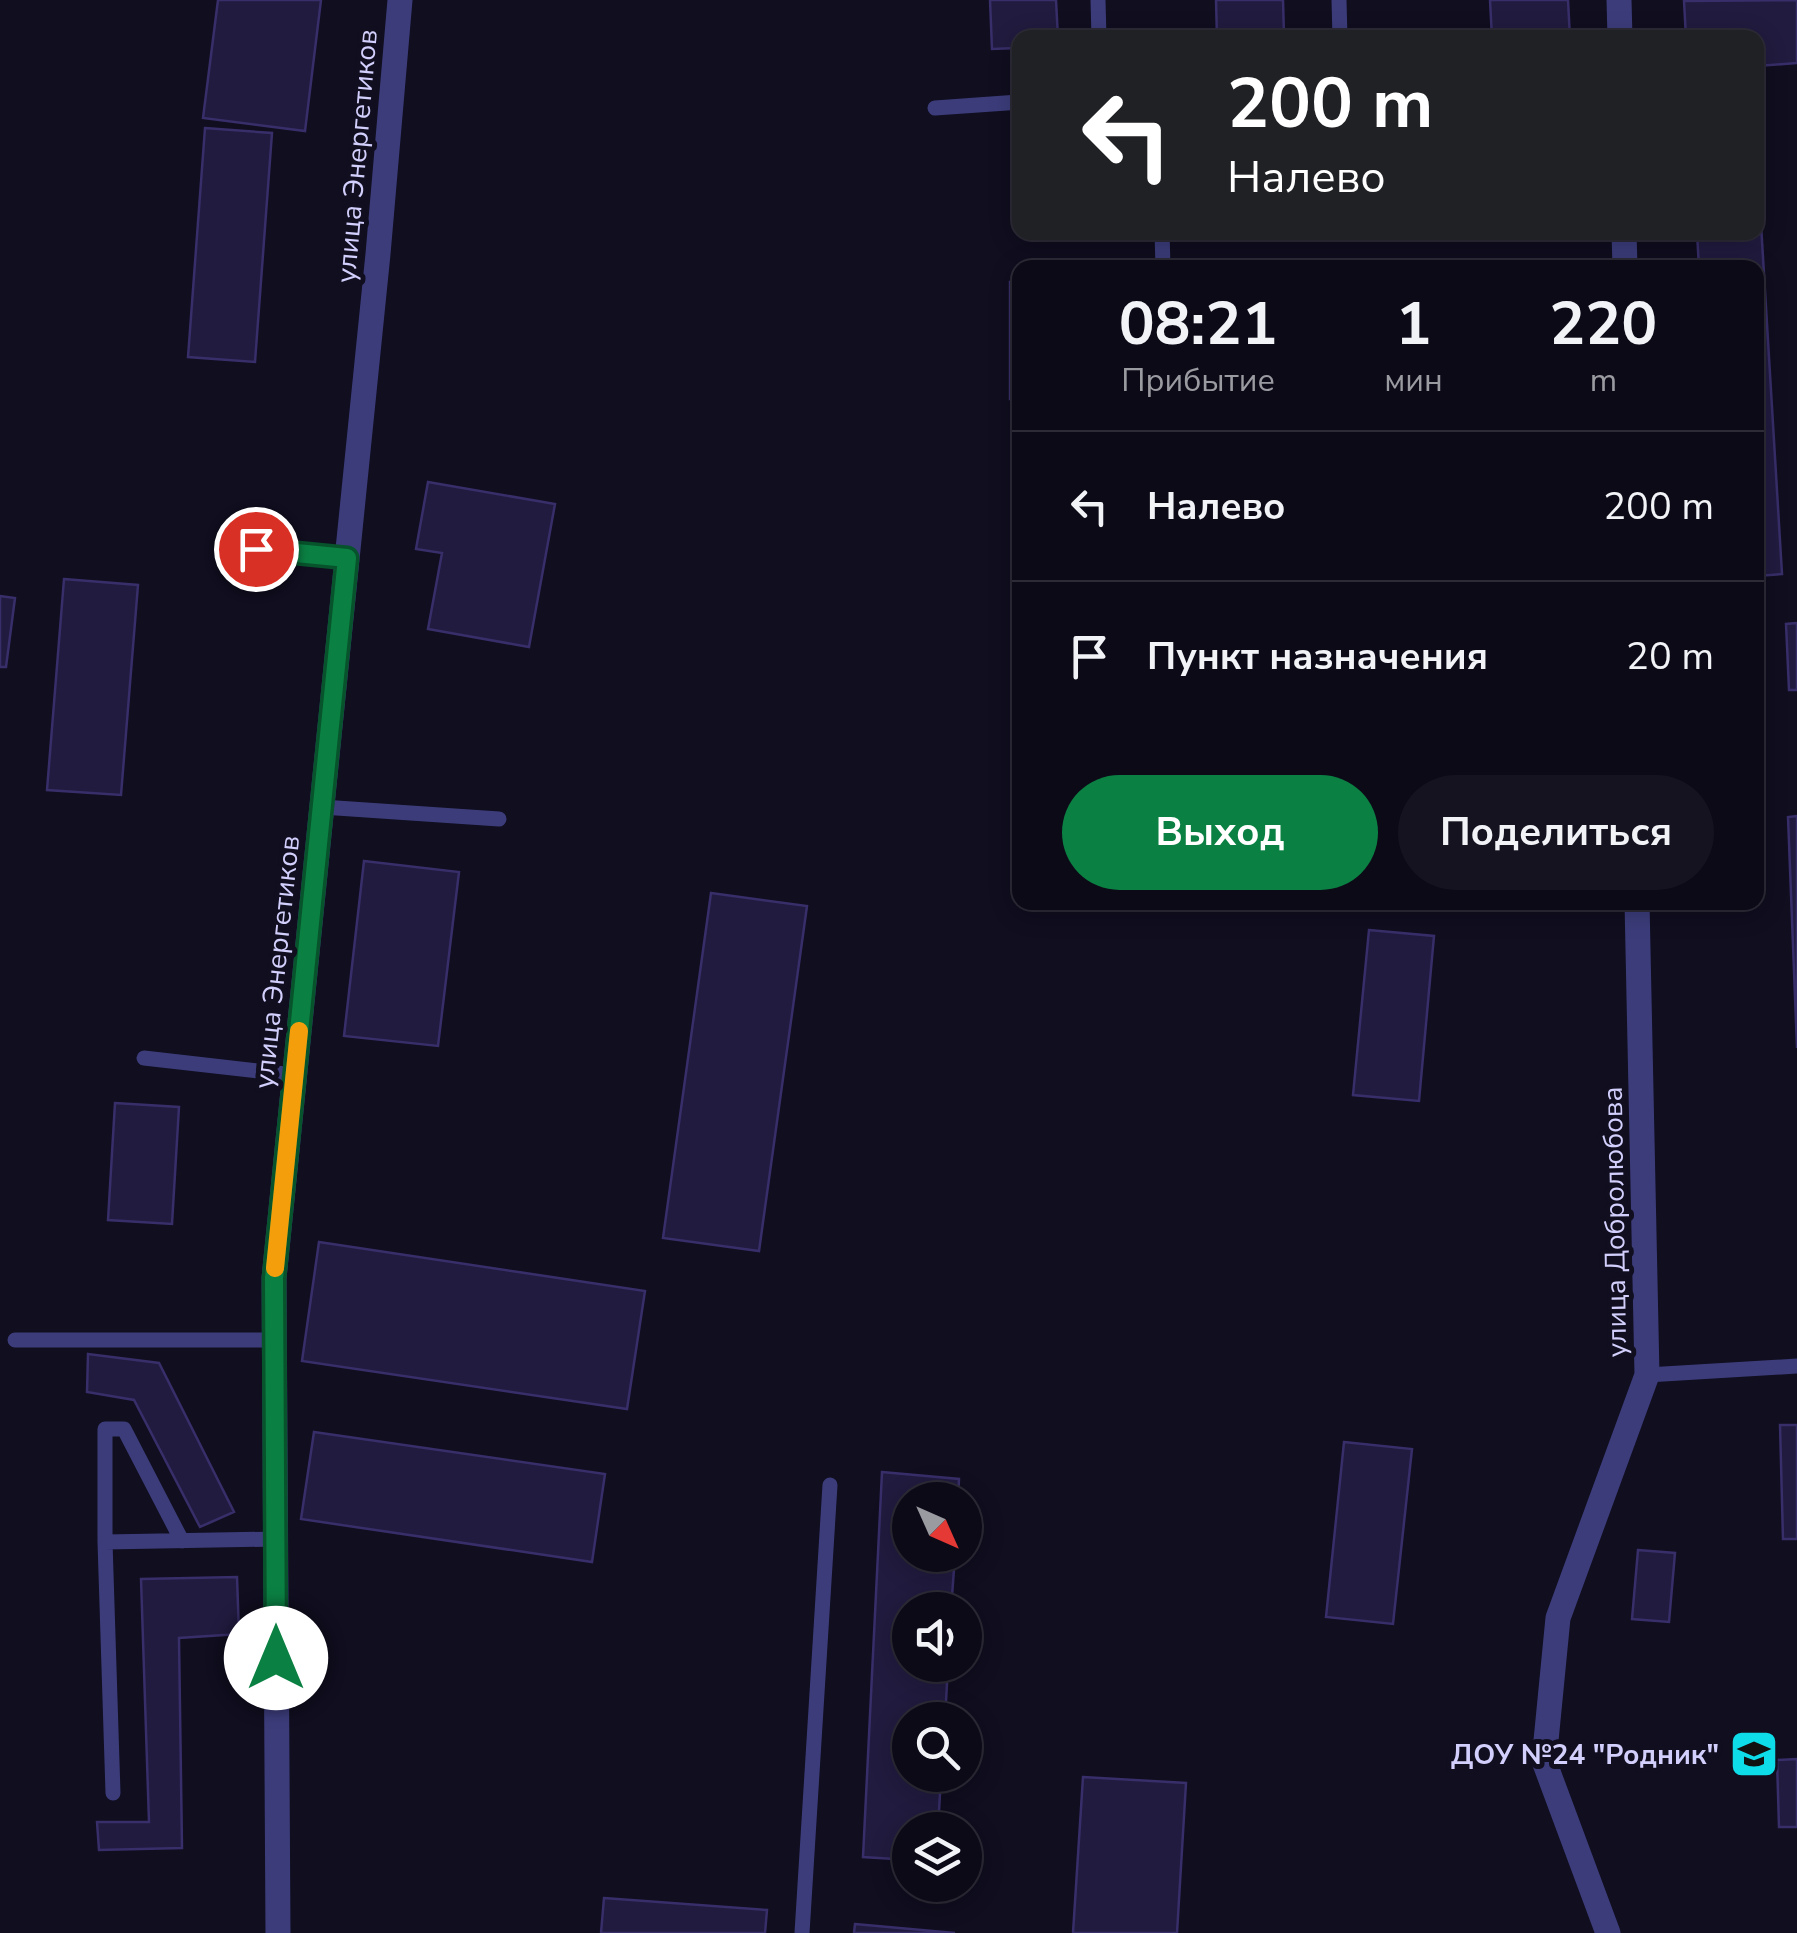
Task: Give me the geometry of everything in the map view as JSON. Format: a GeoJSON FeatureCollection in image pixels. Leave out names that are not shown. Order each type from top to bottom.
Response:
{"type":"FeatureCollection","features":[{"type":"Feature","properties":{"kind":"street","name":"улица Энергетиков"},"geometry":{"type":"LineString","coordinates":[[278,1933],[274,1278],[400,0]]}},
{"type":"Feature","properties":{"kind":"street"},"geometry":{"type":"LineString","coordinates":[[1620,0],[1620,30]]}},
{"type":"Feature","properties":{"kind":"street","name":"улица Добролюбова"},"geometry":{"type":"LineString","coordinates":[[1608,1933],[1544,1761],[1558,1618],[1646,1375],[1637,910]]}},
{"type":"Feature","properties":{"kind":"lane"},"geometry":{"type":"LineString","coordinates":[[1098,0],[1099,30]]}},
{"type":"Feature","properties":{"kind":"lane"},"geometry":{"type":"LineString","coordinates":[[1339,0],[1340,30]]}},
{"type":"Feature","properties":{"kind":"lane"},"geometry":{"type":"LineString","coordinates":[[935,108],[1012,103]]}},
{"type":"Feature","properties":{"kind":"lane"},"geometry":{"type":"LineString","coordinates":[[256,549],[347,558]]}},
{"type":"Feature","properties":{"kind":"lane"},"geometry":{"type":"LineString","coordinates":[[322,808],[500,818]]}},
{"type":"Feature","properties":{"kind":"lane"},"geometry":{"type":"LineString","coordinates":[[144,1058],[294,1075]]}},
{"type":"Feature","properties":{"kind":"lane"},"geometry":{"type":"LineString","coordinates":[[15,1340],[274,1340]]}},
{"type":"Feature","properties":{"kind":"lane"},"geometry":{"type":"LineString","coordinates":[[1646,1375],[1797,1366]]}},
{"type":"Feature","properties":{"kind":"lane"},"geometry":{"type":"LineString","coordinates":[[114,1793],[104,1542],[106,1429],[124,1430],[182,1541]]}},
{"type":"Feature","properties":{"kind":"lane"},"geometry":{"type":"LineString","coordinates":[[802,1933],[830,1485]]}},
{"type":"Feature","properties":{"kind":"lane"},"geometry":{"type":"LineString","coordinates":[[104,1542],[276,1540]]}},
{"type":"Feature","properties":{"kind":"building"},"geometry":{"type":"Polygon","coordinates":[[[218,0],[321,0],[305,131],[203,118],[218,0]]]}},
{"type":"Feature","properties":{"kind":"building"},"geometry":{"type":"Polygon","coordinates":[[[990,0],[1056,0],[1058,30],[1012,30],[1012,48],[992,49],[990,0]]]}},
{"type":"Feature","properties":{"kind":"building"},"geometry":{"type":"Polygon","coordinates":[[[1216,0],[1283,0],[1284,30],[1217,30],[1216,0]]]}},
{"type":"Feature","properties":{"kind":"building"},"geometry":{"type":"Polygon","coordinates":[[[1490,0],[1568,0],[1570,30],[1492,30],[1490,0]]]}},
{"type":"Feature","properties":{"kind":"building"},"geometry":{"type":"Polygon","coordinates":[[[1797,0],[1797,63],[1764,66],[1764,30],[1686,30],[1684,1],[1797,0]]]}},
{"type":"Feature","properties":{"kind":"building"},"geometry":{"type":"Polygon","coordinates":[[[205,128],[272,133],[255,362],[188,357],[205,128]]]}},
{"type":"Feature","properties":{"kind":"building"},"geometry":{"type":"Polygon","coordinates":[[[1697,240],[1762,240],[1763,260],[1699,260],[1697,240]]]}},
{"type":"Feature","properties":{"kind":"building"},"geometry":{"type":"Polygon","coordinates":[[[1764,274],[1782,574],[1764,576],[1764,274]]]}},
{"type":"Feature","properties":{"kind":"building"},"geometry":{"type":"Polygon","coordinates":[[[1010,282],[1012,282],[1012,399],[1010,282]]]}},
{"type":"Feature","properties":{"kind":"building"},"geometry":{"type":"Polygon","coordinates":[[[428,482],[555,504],[529,647],[428,629],[442,553],[416,549],[428,482]]]}},
{"type":"Feature","properties":{"kind":"building"},"geometry":{"type":"Polygon","coordinates":[[[64,579],[138,585],[121,795],[47,790],[64,579]]]}},
{"type":"Feature","properties":{"kind":"building"},"geometry":{"type":"Polygon","coordinates":[[[0,596],[15,598],[6,667],[0,667],[0,596]]]}},
{"type":"Feature","properties":{"kind":"building"},"geometry":{"type":"Polygon","coordinates":[[[1797,623],[1797,690],[1789,690],[1786,624],[1797,623]]]}},
{"type":"Feature","properties":{"kind":"building"},"geometry":{"type":"Polygon","coordinates":[[[1797,816],[1797,1048],[1788,817],[1797,816]]]}},
{"type":"Feature","properties":{"kind":"building"},"geometry":{"type":"Polygon","coordinates":[[[364,861],[459,872],[438,1046],[344,1036],[364,861]]]}},
{"type":"Feature","properties":{"kind":"building"},"geometry":{"type":"Polygon","coordinates":[[[711,893],[807,906],[759,1251],[663,1238],[711,893]]]}},
{"type":"Feature","properties":{"kind":"building"},"geometry":{"type":"Polygon","coordinates":[[[1369,930],[1434,936],[1419,1101],[1353,1095],[1369,930]]]}},
{"type":"Feature","properties":{"kind":"building"},"geometry":{"type":"Polygon","coordinates":[[[115,1103],[179,1107],[172,1224],[108,1220],[115,1103]]]}},
{"type":"Feature","properties":{"kind":"building"},"geometry":{"type":"Polygon","coordinates":[[[319,1242],[645,1291],[627,1409],[302,1361],[319,1242]]]}},
{"type":"Feature","properties":{"kind":"building"},"geometry":{"type":"Polygon","coordinates":[[[88,1354],[159,1363],[234,1512],[200,1527],[134,1400],[87,1392],[88,1354]]]}},
{"type":"Feature","properties":{"kind":"building"},"geometry":{"type":"Polygon","coordinates":[[[1780,1425],[1797,1425],[1797,1539],[1783,1539],[1780,1425]]]}},
{"type":"Feature","properties":{"kind":"building"},"geometry":{"type":"Polygon","coordinates":[[[314,1432],[605,1474],[592,1562],[301,1519],[314,1432]]]}},
{"type":"Feature","properties":{"kind":"building"},"geometry":{"type":"Polygon","coordinates":[[[1344,1442],[1412,1449],[1393,1624],[1326,1617],[1344,1442]]]}},
{"type":"Feature","properties":{"kind":"building"},"geometry":{"type":"Polygon","coordinates":[[[882,1472],[959,1479],[892,1482],[892,1572],[954,1572],[952,1592],[892,1592],[892,1682],[947,1682],[946,1702],[892,1702],[892,1792],[940,1792],[939,1812],[892,1812],[892,1859],[863,1857],[882,1472]]]}},
{"type":"Feature","properties":{"kind":"building"},"geometry":{"type":"Polygon","coordinates":[[[1638,1550],[1675,1553],[1669,1622],[1632,1619],[1638,1550]]]}},
{"type":"Feature","properties":{"kind":"building"},"geometry":{"type":"Polygon","coordinates":[[[237,1577],[239,1634],[179,1638],[182,1848],[99,1850],[97,1822],[149,1822],[141,1579],[237,1577]]]}},
{"type":"Feature","properties":{"kind":"building"},"geometry":{"type":"Polygon","coordinates":[[[1797,1759],[1797,1827],[1779,1827],[1777,1760],[1797,1759]]]}},
{"type":"Feature","properties":{"kind":"building"},"geometry":{"type":"Polygon","coordinates":[[[1083,1777],[1186,1783],[1177,1933],[1073,1933],[1083,1777]]]}},
{"type":"Feature","properties":{"kind":"building"},"geometry":{"type":"Polygon","coordinates":[[[604,1898],[767,1910],[765,1933],[601,1933],[604,1898]]]}},
{"type":"Feature","properties":{"kind":"building"},"geometry":{"type":"Polygon","coordinates":[[[855,1924],[955,1933],[854,1933],[855,1924]]]}},
{"type":"Feature","properties":{"kind":"slow traffic"},"geometry":{"type":"LineString","coordinates":[[275,1268],[299,1031]]}},
{"type":"Feature","properties":{"kind":"place","name":"ДОУ №24 \"Родник\""},"geometry":{"type":"Point","coordinates":[1754,1754]}},
{"type":"Feature","properties":{"kind":"route"},"geometry":{"type":"LineString","coordinates":[[256,549],[347,558],[274,1278],[276,1658]]}}]}
